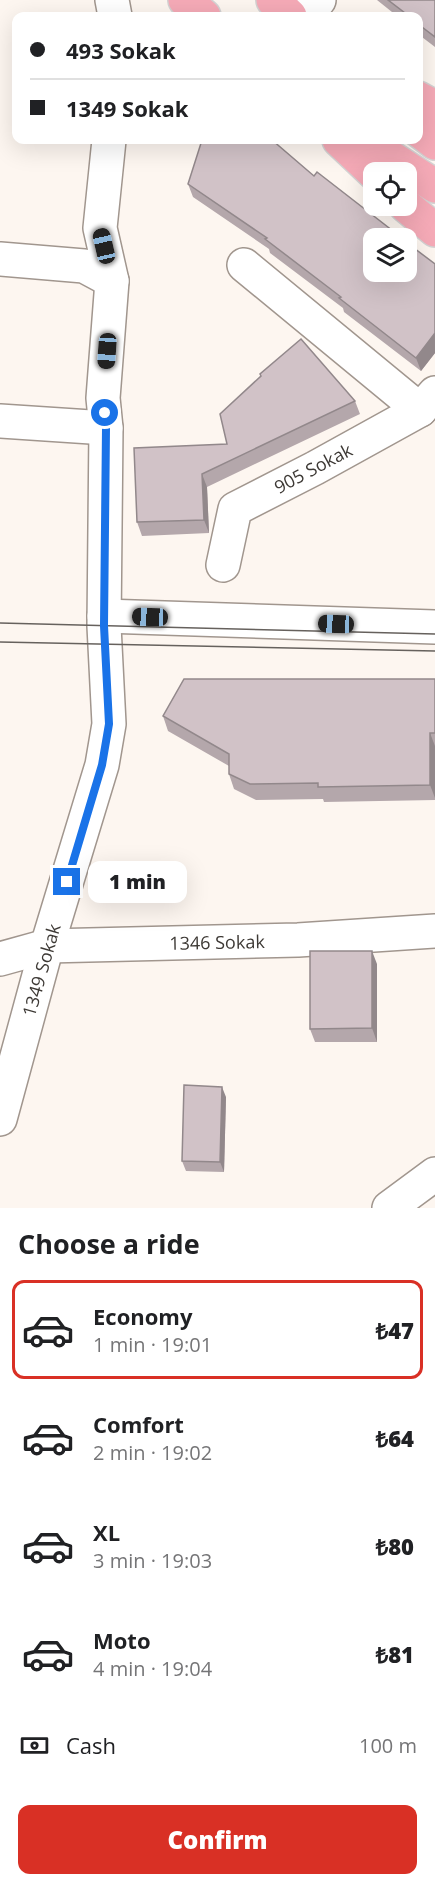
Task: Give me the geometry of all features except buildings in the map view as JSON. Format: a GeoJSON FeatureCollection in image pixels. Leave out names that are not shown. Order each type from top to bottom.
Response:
{"type":"FeatureCollection","features":[{"type":"Feature","properties":{"kind":"main road"},"geometry":{"type":"LineString","coordinates":[[185,0],[199,12]]}},
{"type":"Feature","properties":{"kind":"main road"},"geometry":{"type":"LineString","coordinates":[[273,0],[286,12]]}},
{"type":"Feature","properties":{"kind":"main road"},"geometry":{"type":"LineString","coordinates":[[423,134],[435,143]]}},
{"type":"Feature","properties":{"kind":"main road"},"geometry":{"type":"LineString","coordinates":[[343,144],[363,163]]}},
{"type":"Feature","properties":{"kind":"main road"},"geometry":{"type":"LineString","coordinates":[[370,144],[435,186]]}},
{"type":"Feature","properties":{"kind":"main road"},"geometry":{"type":"LineString","coordinates":[[417,215],[435,230]]}},
{"type":"Feature","properties":{"kind":"street"},"geometry":{"type":"LineString","coordinates":[[309,12],[319,0]]}},
{"type":"Feature","properties":{"kind":"street","name":"1349 Sokak"},"geometry":{"type":"LineString","coordinates":[[0,1119],[47,946],[102,765],[109,724],[104,613],[106,428],[103,398],[112,281],[100,228],[109,144]]}},
{"type":"Feature","properties":{"kind":"street"},"geometry":{"type":"LineString","coordinates":[[0,259],[84,266],[112,281]]}},
{"type":"Feature","properties":{"kind":"street"},"geometry":{"type":"LineString","coordinates":[[244,265],[428,402]]}},
{"type":"Feature","properties":{"kind":"street","name":"905 Sokak"},"geometry":{"type":"LineString","coordinates":[[223,565],[236,509],[315,468],[428,402]]}},
{"type":"Feature","properties":{"kind":"street"},"geometry":{"type":"LineString","coordinates":[[0,421],[106,428]]}},
{"type":"Feature","properties":{"kind":"street"},"geometry":{"type":"LineString","coordinates":[[104,613],[435,627]]}},
{"type":"Feature","properties":{"kind":"street","name":"1346 Sokak"},"geometry":{"type":"LineString","coordinates":[[0,959],[47,946],[298,940],[435,931]]}},
{"type":"Feature","properties":{"kind":"street"},"geometry":{"type":"LineString","coordinates":[[389,1208],[435,1174]]}},
{"type":"Feature","properties":{"kind":"tram line"},"geometry":{"type":"LineString","coordinates":[[0,623],[435,634]]}},
{"type":"Feature","properties":{"kind":"tram line"},"geometry":{"type":"LineString","coordinates":[[0,642],[435,651]]}},
{"type":"Feature","properties":{"kind":"route"},"geometry":{"type":"LineString","coordinates":[[67,882],[102,765],[109,724],[104,626],[105,413]]}}]}
